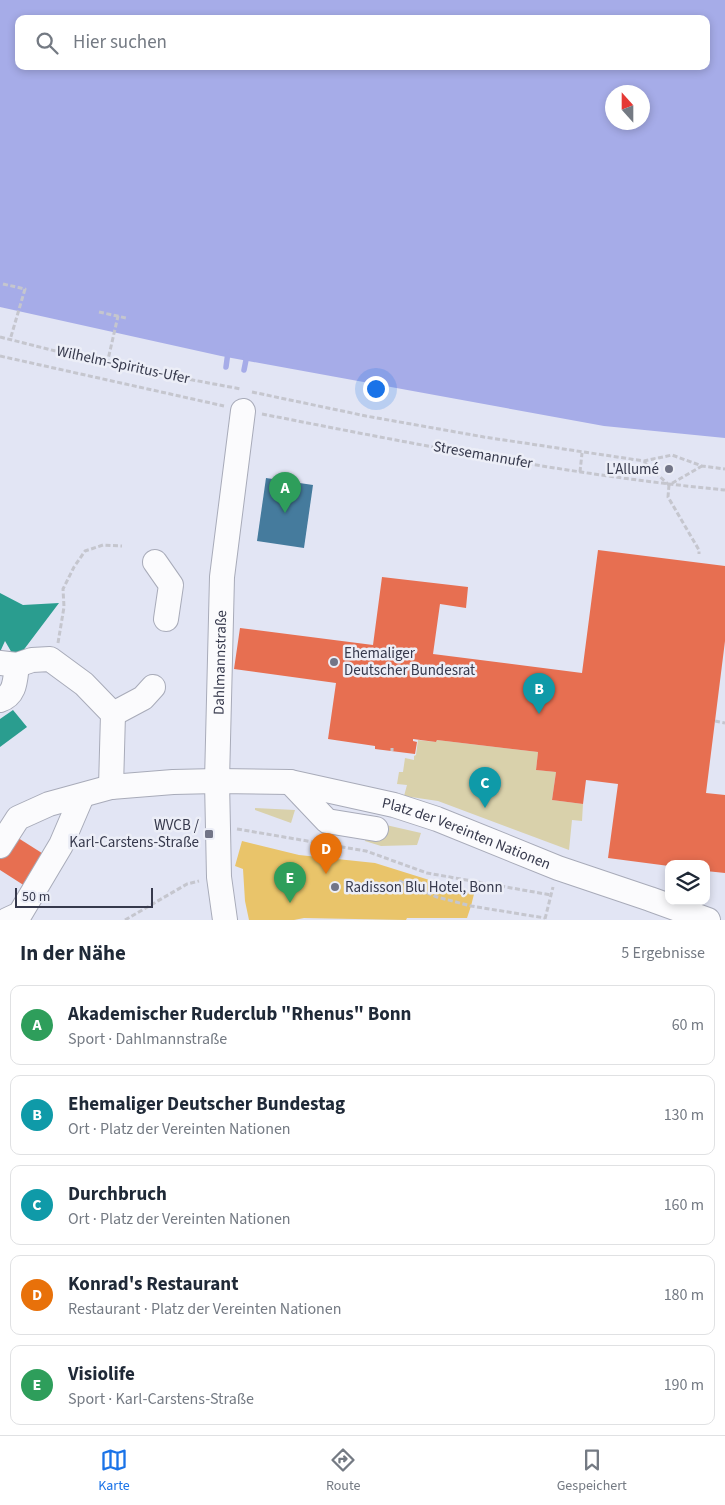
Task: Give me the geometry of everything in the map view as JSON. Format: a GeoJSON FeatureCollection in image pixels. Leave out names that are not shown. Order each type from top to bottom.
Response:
{"type":"FeatureCollection","features":[{"type":"Feature","properties":{"kind":"street","name":"Dahlmannstraße"},"geometry":{"type":"LineString","coordinates":[[225,920],[219,877],[217,781],[222,577],[245,400]]}},
{"type":"Feature","properties":{"kind":"street"},"geometry":{"type":"LineString","coordinates":[[155,562],[170,585],[166,620]]}},
{"type":"Feature","properties":{"kind":"street"},"geometry":{"type":"LineString","coordinates":[[0,700],[9,695],[13,689],[8,664],[50,659],[84,684],[113,714],[110,787]]}},
{"type":"Feature","properties":{"kind":"street"},"geometry":{"type":"LineString","coordinates":[[113,714],[143,698],[153,687]]}},
{"type":"Feature","properties":{"kind":"street","name":"Platz der Vereinten Nationen"},"geometry":{"type":"LineString","coordinates":[[217,781],[290,782],[384,802],[437,820],[558,868],[708,920]]}},
{"type":"Feature","properties":{"kind":"street"},"geometry":{"type":"LineString","coordinates":[[0,846],[18,818],[49,804],[110,787],[217,781]]}},
{"type":"Feature","properties":{"kind":"street"},"geometry":{"type":"LineString","coordinates":[[290,782],[327,821],[376,829]]}},
{"type":"Feature","properties":{"kind":"street"},"geometry":{"type":"LineString","coordinates":[[7,920],[20,914],[61,845],[82,796]]}},
{"type":"Feature","properties":{"kind":"path"},"geometry":{"type":"LineString","coordinates":[[3,284],[24,289],[10,340]]}},
{"type":"Feature","properties":{"kind":"path"},"geometry":{"type":"LineString","coordinates":[[99,312],[126,318]]}},
{"type":"Feature","properties":{"kind":"path"},"geometry":{"type":"LineString","coordinates":[[107,364],[118,316]]}},
{"type":"Feature","properties":{"kind":"path","name":"Wilhelm-Spiritus-Ufer"},"geometry":{"type":"LineString","coordinates":[[0,337],[245,400]]}},
{"type":"Feature","properties":{"kind":"path","name":"Wilhelm-Spiritus-Ufer"},"geometry":{"type":"LineString","coordinates":[[0,356],[245,400]]}},
{"type":"Feature","properties":{"kind":"path","name":"Stresemannufer"},"geometry":{"type":"LineString","coordinates":[[245,400],[375,418],[582,453],[644,461],[672,455],[702,466],[725,469]]}},
{"type":"Feature","properties":{"kind":"path","name":"Stresemannufer"},"geometry":{"type":"LineString","coordinates":[[245,400],[399,441],[580,472],[669,485],[725,490]]}},
{"type":"Feature","properties":{"kind":"path"},"geometry":{"type":"LineString","coordinates":[[580,472],[582,453]]}},
{"type":"Feature","properties":{"kind":"path"},"geometry":{"type":"LineString","coordinates":[[644,461],[669,485]]}},
{"type":"Feature","properties":{"kind":"path"},"geometry":{"type":"LineString","coordinates":[[669,485],[702,466]]}},
{"type":"Feature","properties":{"kind":"path"},"geometry":{"type":"LineString","coordinates":[[669,485],[668,497],[699,550],[699,554]]}},
{"type":"Feature","properties":{"kind":"path"},"geometry":{"type":"LineString","coordinates":[[50,659],[57,646],[62,623],[64,607],[63,589],[74,566],[85,551],[103,545],[122,546]]}},
{"type":"Feature","properties":{"kind":"path"},"geometry":{"type":"LineString","coordinates":[[715,721],[725,723]]}},
{"type":"Feature","properties":{"kind":"path"},"geometry":{"type":"LineString","coordinates":[[218,826],[366,851],[427,873],[551,895]]}},
{"type":"Feature","properties":{"kind":"path"},"geometry":{"type":"LineString","coordinates":[[398,881],[437,897],[471,906],[545,919],[558,868]]}},
{"type":"Feature","properties":{"kind":"path"},"geometry":{"type":"LineString","coordinates":[[125,920],[190,883],[219,877]]}},
{"type":"Feature","properties":{"kind":"shaded area"},"geometry":{"type":"Polygon","coordinates":[[[418,740],[436,742],[437,740],[538,752],[536,770],[556,772],[552,800],[583,804],[582,821],[572,820],[569,850],[438,801],[404,796],[407,785],[397,784],[399,772],[403,772],[405,758],[414,760],[418,740]]]}},
{"type":"Feature","properties":{"kind":"shaded area"},"geometry":{"type":"Polygon","coordinates":[[[255,808],[295,810],[291,823],[255,810],[255,808]]]}},
{"type":"Feature","properties":{"kind":"shaded area"},"geometry":{"type":"Polygon","coordinates":[[[386,825],[421,833],[417,845],[381,846],[365,841],[366,836],[383,839],[386,825]]]}},
{"type":"Feature","properties":{"kind":"water"},"geometry":{"type":"Polygon","coordinates":[[[0,0],[725,0],[725,438],[604,426],[221,356],[0,307],[0,0]]]}},
{"type":"Feature","properties":{"kind":"building: Wohnen"},"geometry":{"type":"Polygon","coordinates":[[[242,841],[299,855],[375,863],[474,894],[471,906],[467,918],[249,920],[245,901],[243,869],[235,866],[242,841]]]}},
{"type":"Feature","properties":{"kind":"building: Handel"},"geometry":{"type":"Polygon","coordinates":[[[598,550],[725,566],[725,641],[706,793],[725,795],[725,873],[710,871],[710,860],[665,860],[665,865],[608,858],[618,784],[586,780],[583,804],[552,800],[556,772],[536,770],[538,752],[413,739],[413,741],[417,742],[415,754],[375,749],[375,746],[328,739],[336,683],[234,669],[240,628],[373,645],[382,577],[468,587],[466,608],[440,604],[433,654],[582,673],[598,550]]]}},
{"type":"Feature","properties":{"kind":"building: Handel"},"geometry":{"type":"Polygon","coordinates":[[[15,836],[45,855],[25,886],[0,870],[0,859],[15,836]]]}},
{"type":"Feature","properties":{"kind":"building: Schulen"},"geometry":{"type":"Polygon","coordinates":[[[0,593],[23,605],[59,603],[16,660],[5,641],[0,652],[0,593]]]}},
{"type":"Feature","properties":{"kind":"building: Schulen"},"geometry":{"type":"Polygon","coordinates":[[[13,710],[27,727],[0,747],[0,719],[13,710]]]}},
{"type":"Feature","properties":{"kind":"building: Öffentlich"},"geometry":{"type":"Polygon","coordinates":[[[266,478],[313,485],[304,548],[257,541],[266,478]]]}},
{"type":"Feature","properties":{"kind":"waterway"},"geometry":{"type":"LineString","coordinates":[[226,367],[228,352]]}},
{"type":"Feature","properties":{"kind":"waterway"},"geometry":{"type":"LineString","coordinates":[[244,370],[247,355]]}},
{"type":"Feature","properties":{"kind":"place","name":"L'Allumé"},"geometry":{"type":"Point","coordinates":[669,469]}},
{"type":"Feature","properties":{"kind":"place","name":"Akademischer Ruderclub \"Rhenus\" Bonn"},"geometry":{"type":"Point","coordinates":[285,513]}},
{"type":"Feature","properties":{"kind":"place","name":"Ehemaliger Deutscher Bundesrat"},"geometry":{"type":"Point","coordinates":[334,662]}},
{"type":"Feature","properties":{"kind":"place","name":"Ehemaliger Deutscher Bundestag"},"geometry":{"type":"Point","coordinates":[539,714]}},
{"type":"Feature","properties":{"kind":"place","name":"Durchbruch"},"geometry":{"type":"Point","coordinates":[485,808]}},
{"type":"Feature","properties":{"kind":"place","name":"WVCB / Karl-Carstens-Straße"},"geometry":{"type":"Point","coordinates":[209,834]}},
{"type":"Feature","properties":{"kind":"place","name":"Konrad's Restaurant"},"geometry":{"type":"Point","coordinates":[326,874]}},
{"type":"Feature","properties":{"kind":"place","name":"Radisson Blu Hotel, Bonn"},"geometry":{"type":"Point","coordinates":[335,887]}},
{"type":"Feature","properties":{"kind":"place","name":"Visiolife"},"geometry":{"type":"Point","coordinates":[290,903]}}]}
